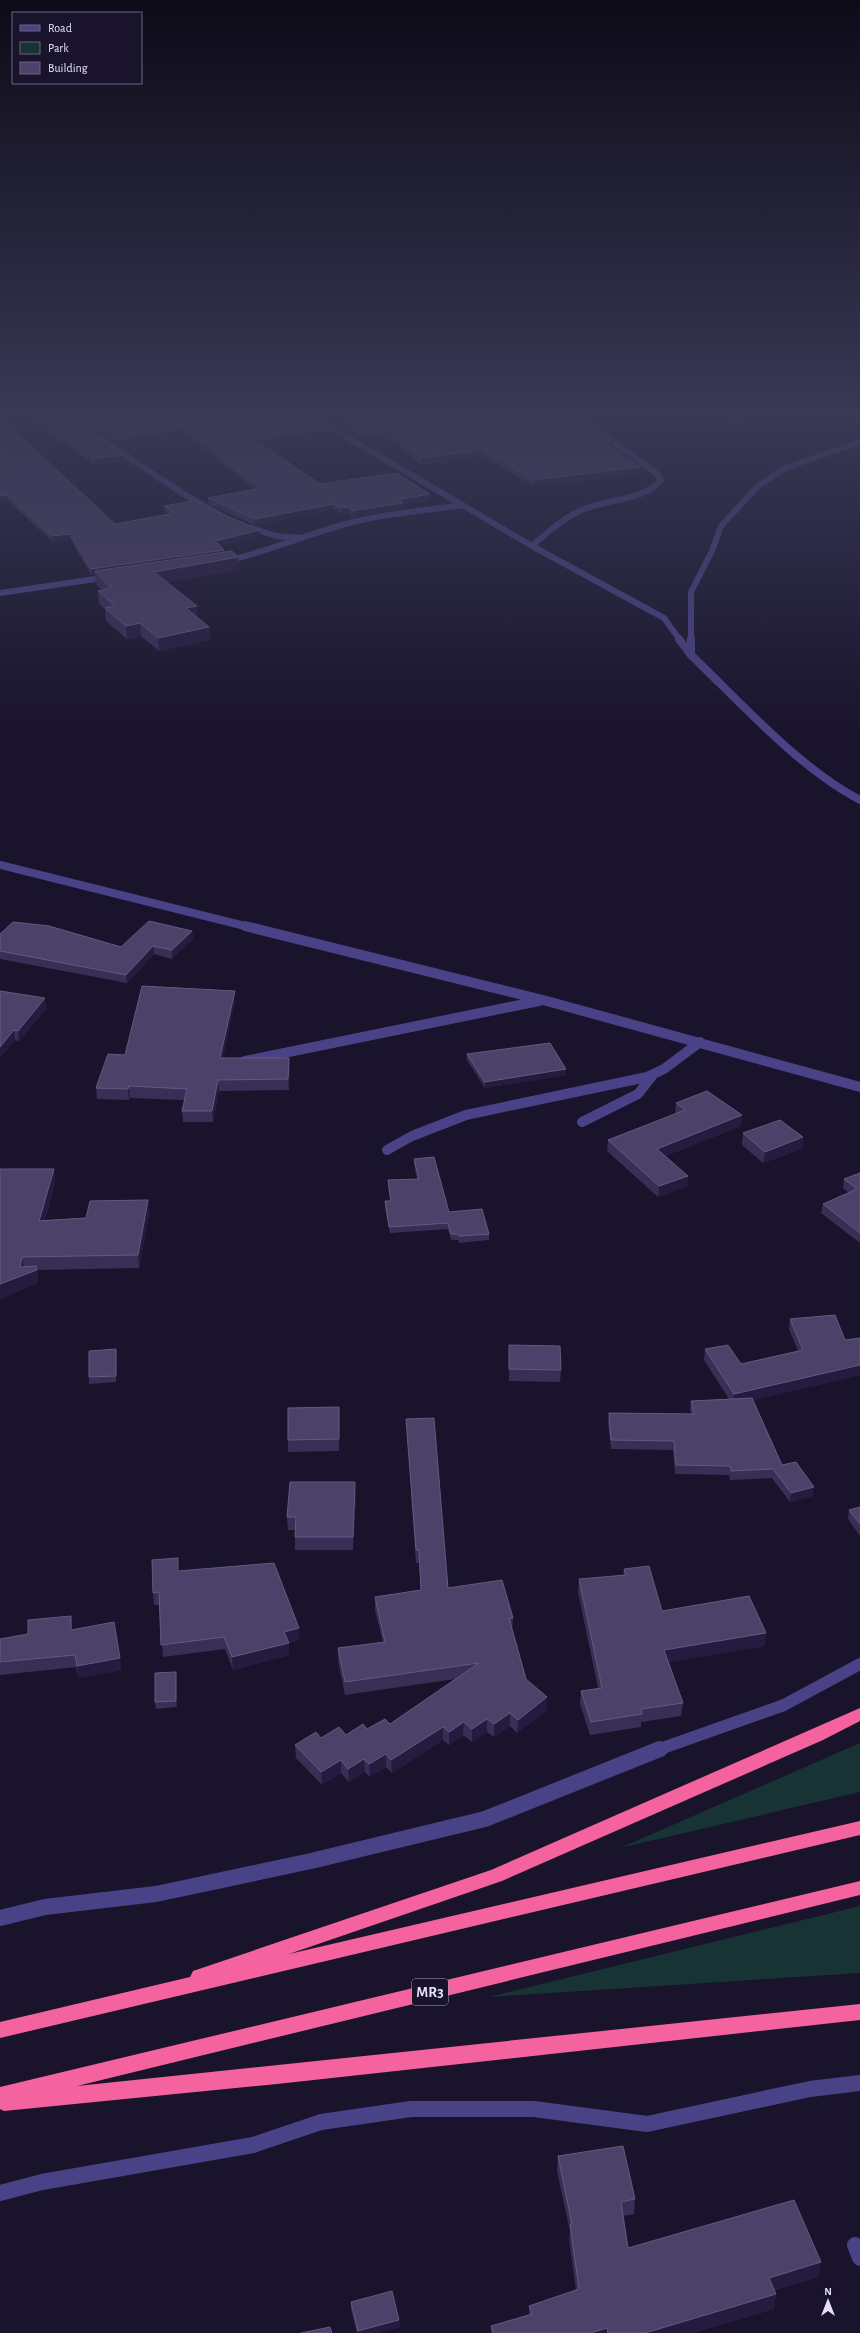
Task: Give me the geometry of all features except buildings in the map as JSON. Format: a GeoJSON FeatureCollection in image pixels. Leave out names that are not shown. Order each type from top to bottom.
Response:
{"type":"FeatureCollection","features":[{"type":"Feature","properties":{"kind":"highway"},"geometry":{"type":"LineString","coordinates":[[129,2001],[496,1876],[860,1714]]}},
{"type":"Feature","properties":{"kind":"highway"},"geometry":{"type":"LineString","coordinates":[[0,2030],[129,2001],[860,1828]]}},
{"type":"Feature","properties":{"kind":"highway","name":"MR3"},"geometry":{"type":"LineString","coordinates":[[0,2096],[860,1888]]}},
{"type":"Feature","properties":{"kind":"highway"},"geometry":{"type":"LineString","coordinates":[[0,2102],[277,2075],[860,2012]]}},
{"type":"Feature","properties":{"kind":"street"},"geometry":{"type":"LineString","coordinates":[[217,562],[258,554],[356,522]]}},
{"type":"Feature","properties":{"kind":"street"},"geometry":{"type":"LineString","coordinates":[[491,522],[664,618],[691,655],[783,743],[841,790],[860,800]]}},
{"type":"Feature","properties":{"kind":"street"},"geometry":{"type":"LineString","coordinates":[[532,546],[559,522]]}},
{"type":"Feature","properties":{"kind":"street"},"geometry":{"type":"LineString","coordinates":[[691,655],[691,592],[712,551],[721,526],[725,522]]}},
{"type":"Feature","properties":{"kind":"street"},"geometry":{"type":"LineString","coordinates":[[241,525],[276,536],[305,538]]}},
{"type":"Feature","properties":{"kind":"street"},"geometry":{"type":"LineString","coordinates":[[0,593],[117,576]]}},
{"type":"Feature","properties":{"kind":"street"},"geometry":{"type":"LineString","coordinates":[[0,865],[543,1000],[860,1087]]}},
{"type":"Feature","properties":{"kind":"street"},"geometry":{"type":"LineString","coordinates":[[239,1062],[543,1000]]}},
{"type":"Feature","properties":{"kind":"street"},"geometry":{"type":"LineString","coordinates":[[582,1122],[638,1094],[653,1075],[700,1042]]}},
{"type":"Feature","properties":{"kind":"street"},"geometry":{"type":"LineString","coordinates":[[387,1150],[408,1135],[440,1124],[523,1102],[594,1089],[653,1075]]}},
{"type":"Feature","properties":{"kind":"street"},"geometry":{"type":"LineString","coordinates":[[0,1918],[45,1907],[156,1894],[311,1861],[485,1819],[630,1760],[784,1705],[860,1664]]}},
{"type":"Feature","properties":{"kind":"street"},"geometry":{"type":"LineString","coordinates":[[0,2193],[42,2182],[253,2145],[321,2122],[411,2109],[534,2110],[647,2124],[810,2089],[860,2083]]}},
{"type":"Feature","properties":{"kind":"green space"},"geometry":{"type":"Polygon","coordinates":[[[860,1743],[860,1792],[620,1848],[860,1743]]]}},
{"type":"Feature","properties":{"kind":"green space"},"geometry":{"type":"Polygon","coordinates":[[[860,1906],[860,1973],[489,1997],[860,1906]]]}}]}
